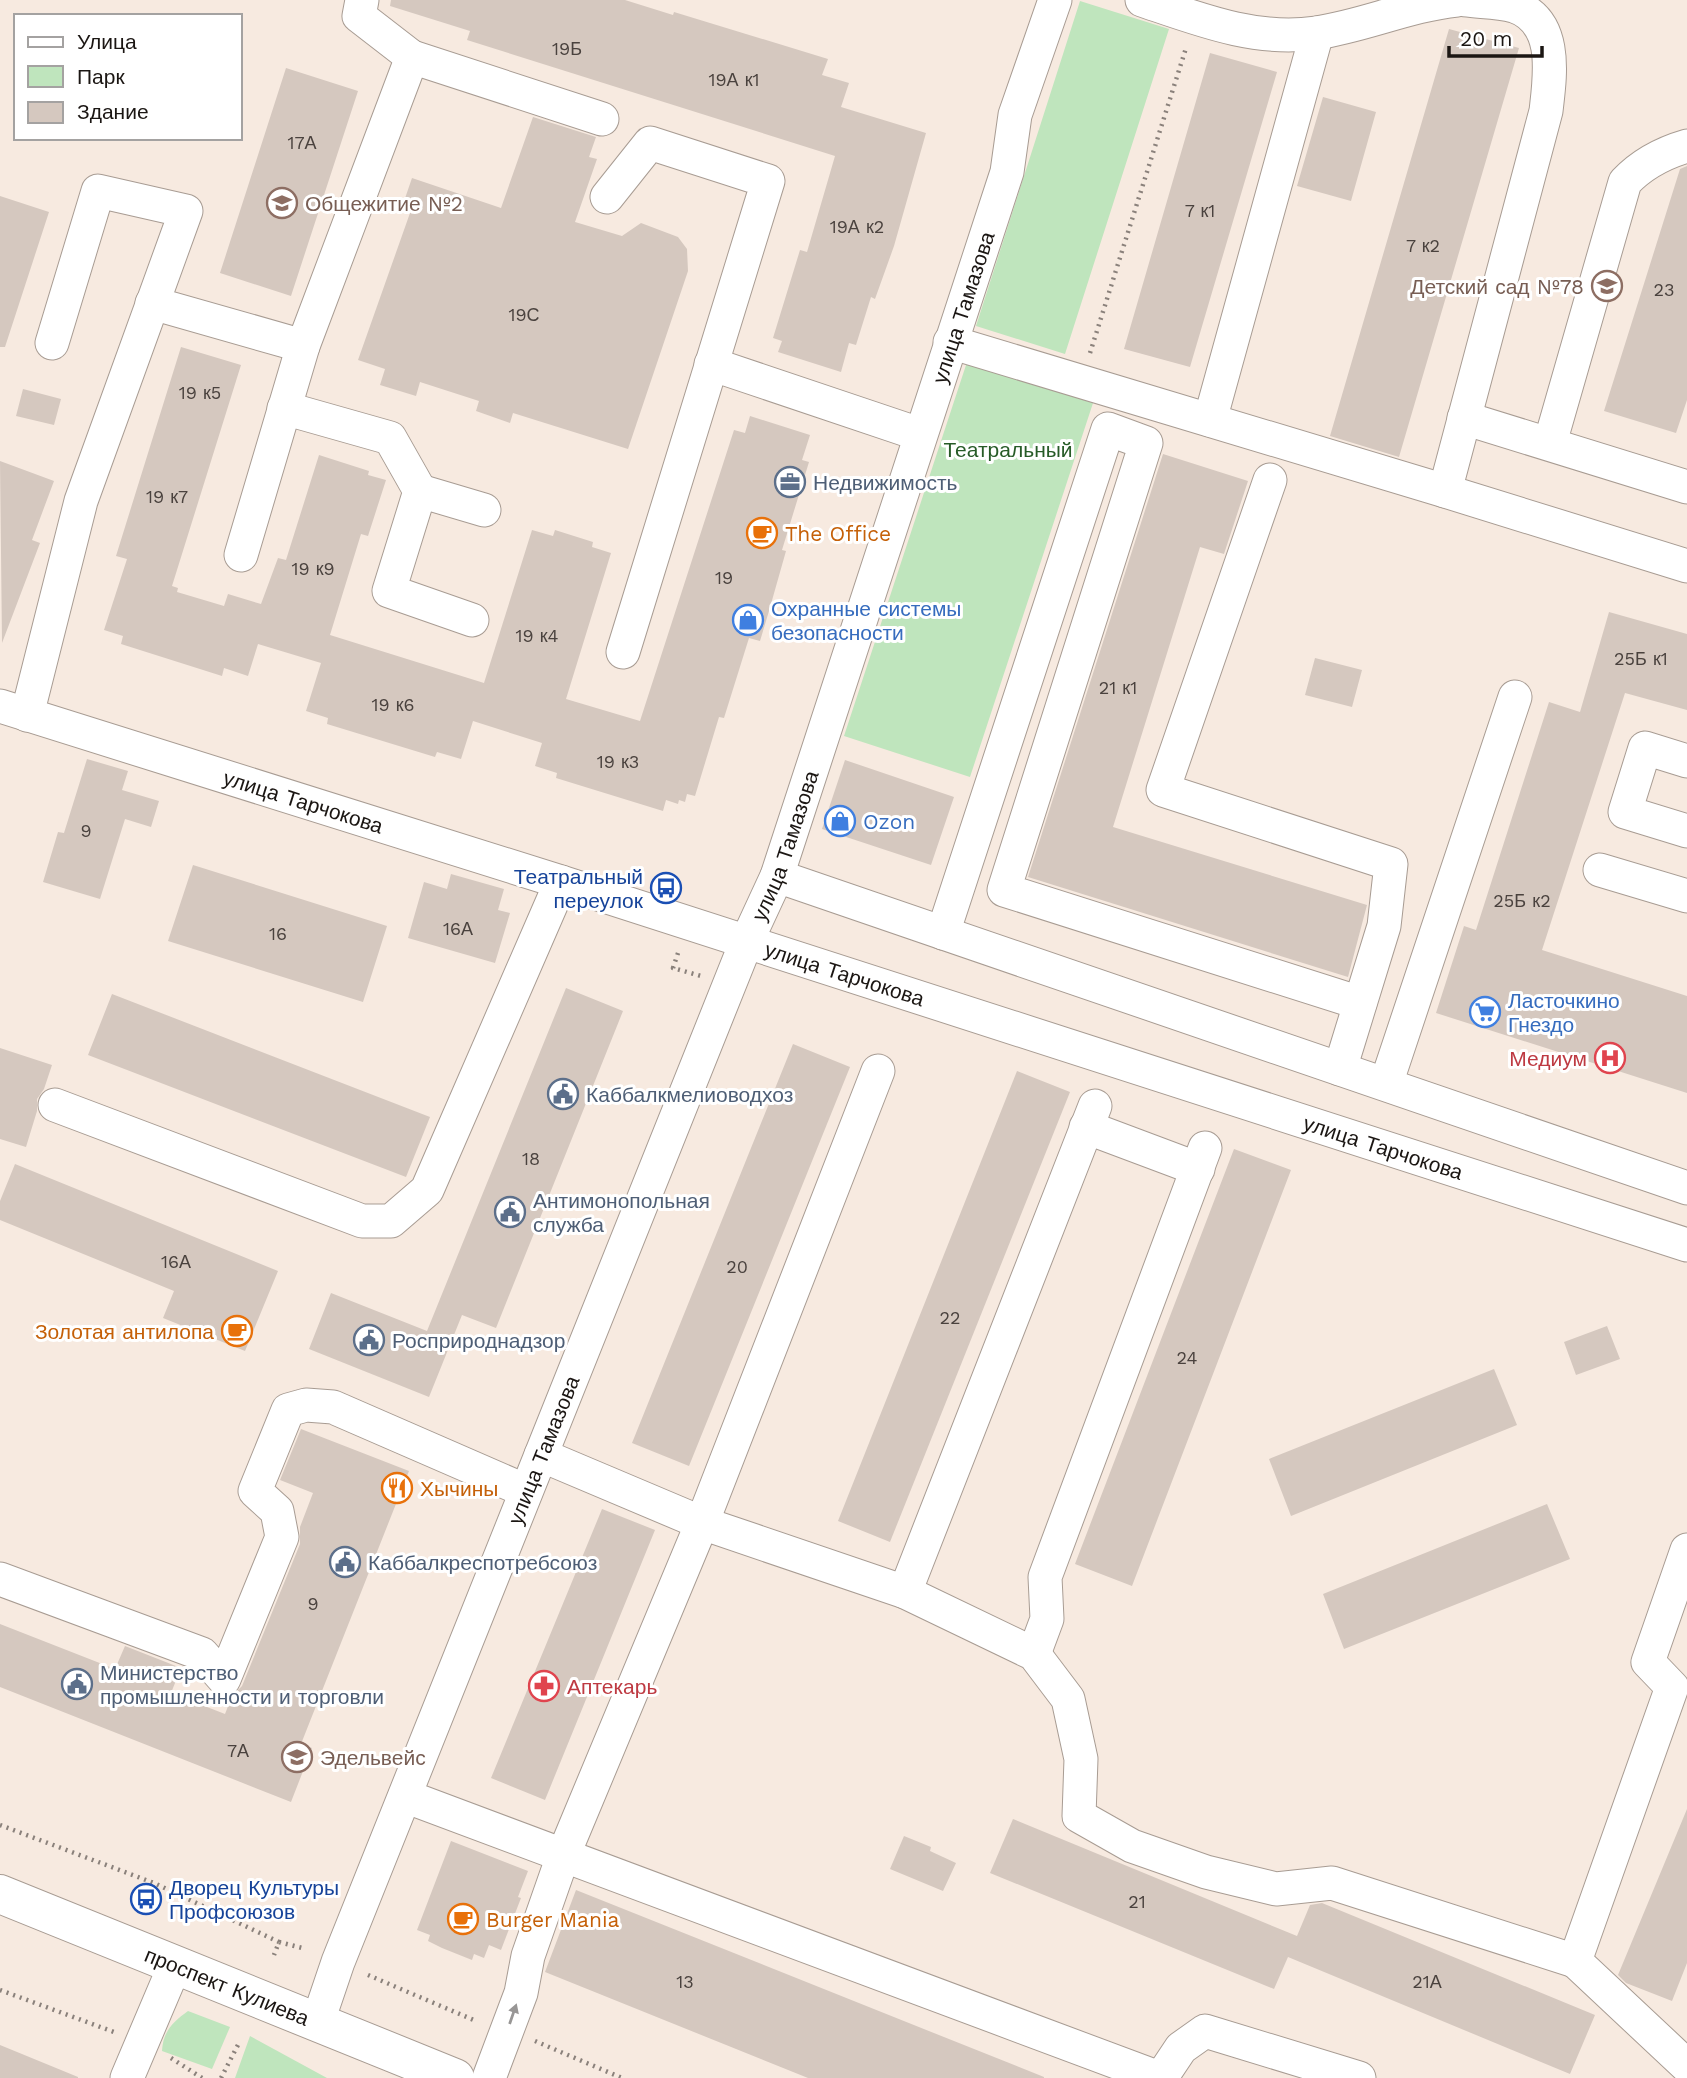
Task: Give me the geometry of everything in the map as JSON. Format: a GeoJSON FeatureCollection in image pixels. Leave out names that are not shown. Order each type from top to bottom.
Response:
{"type":"FeatureCollection","features":[{"type":"Feature","properties":{"kind":"main road","name":"проспект Кулиева"},"geometry":{"type":"LineString","coordinates":[[0,1894],[455,2078]]}},
{"type":"Feature","properties":{"kind":"street"},"geometry":{"type":"LineString","coordinates":[[362,0],[359,16],[412,57],[602,119]]}},
{"type":"Feature","properties":{"kind":"street","name":"улица Тамазова"},"geometry":{"type":"LineString","coordinates":[[318,2021],[338,1962],[526,1491],[746,943],[777,876],[919,434],[1007,172],[1014,115],[1055,0]]}},
{"type":"Feature","properties":{"kind":"street"},"geometry":{"type":"LineString","coordinates":[[1142,0],[1250,33],[1294,35],[1317,33],[1425,2],[1457,0]]}},
{"type":"Feature","properties":{"kind":"street"},"geometry":{"type":"LineString","coordinates":[[1445,491],[1546,111],[1551,69],[1548,43],[1536,23],[1516,7],[1465,0]]}},
{"type":"Feature","properties":{"kind":"street"},"geometry":{"type":"LineString","coordinates":[[1210,420],[1317,33]]}},
{"type":"Feature","properties":{"kind":"street"},"geometry":{"type":"LineString","coordinates":[[241,555],[303,346],[412,57]]}},
{"type":"Feature","properties":{"kind":"street"},"geometry":{"type":"LineString","coordinates":[[607,197],[650,144],[768,181],[623,652]]}},
{"type":"Feature","properties":{"kind":"street"},"geometry":{"type":"LineString","coordinates":[[1550,443],[1625,182],[1639,167],[1672,150],[1687,146]]}},
{"type":"Feature","properties":{"kind":"street"},"geometry":{"type":"LineString","coordinates":[[14,710],[81,501],[186,211],[98,191],[52,342]]}},
{"type":"Feature","properties":{"kind":"street"},"geometry":{"type":"LineString","coordinates":[[152,303],[303,346]]}},
{"type":"Feature","properties":{"kind":"street"},"geometry":{"type":"LineString","coordinates":[[950,342],[1687,566]]}},
{"type":"Feature","properties":{"kind":"street"},"geometry":{"type":"LineString","coordinates":[[710,364],[919,434]]}},
{"type":"Feature","properties":{"kind":"street"},"geometry":{"type":"LineString","coordinates":[[284,408],[390,438],[420,491],[484,510]]}},
{"type":"Feature","properties":{"kind":"street"},"geometry":{"type":"LineString","coordinates":[[1464,418],[1687,487]]}},
{"type":"Feature","properties":{"kind":"street"},"geometry":{"type":"LineString","coordinates":[[943,933],[1108,429],[1146,443],[1004,890],[1360,1003]]}},
{"type":"Feature","properties":{"kind":"street"},"geometry":{"type":"LineString","coordinates":[[1270,480],[1163,790],[1391,864],[1384,926],[1340,1069]]}},
{"type":"Feature","properties":{"kind":"street"},"geometry":{"type":"LineString","coordinates":[[420,491],[389,591],[472,620]]}},
{"type":"Feature","properties":{"kind":"street"},"geometry":{"type":"LineString","coordinates":[[1386,1084],[1515,697]]}},
{"type":"Feature","properties":{"kind":"street","name":"улица Тарчокова"},"geometry":{"type":"LineString","coordinates":[[14,710],[1687,1245]]}},
{"type":"Feature","properties":{"kind":"street"},"geometry":{"type":"LineString","coordinates":[[1687,761],[1646,748],[1625,811],[1687,831]]}},
{"type":"Feature","properties":{"kind":"street"},"geometry":{"type":"LineString","coordinates":[[1600,870],[1687,896]]}},
{"type":"Feature","properties":{"kind":"street"},"geometry":{"type":"LineString","coordinates":[[777,876],[1687,1188]]}},
{"type":"Feature","properties":{"kind":"street"},"geometry":{"type":"LineString","coordinates":[[55,1105],[362,1221],[391,1221],[427,1190],[561,883]]}},
{"type":"Feature","properties":{"kind":"street"},"geometry":{"type":"LineString","coordinates":[[489,2078],[521,1993],[528,1956],[563,1856],[702,1523],[878,1071]]}},
{"type":"Feature","properties":{"kind":"street"},"geometry":{"type":"LineString","coordinates":[[905,1592],[1091,1117],[1201,1158],[1045,1577],[1047,1619],[1034,1654]]}},
{"type":"Feature","properties":{"kind":"street"},"geometry":{"type":"LineString","coordinates":[[0,1579],[202,1654],[224,1679],[282,1537],[277,1511],[255,1491],[288,1410],[306,1405],[333,1408],[526,1491]]}},
{"type":"Feature","properties":{"kind":"street"},"geometry":{"type":"LineString","coordinates":[[541,1455],[702,1523],[905,1592],[1034,1654],[1068,1699],[1081,1759],[1079,1816],[1132,1846],[1206,1872],[1276,1889],[1332,1883],[1575,1961],[1687,2066]]}},
{"type":"Feature","properties":{"kind":"street"},"geometry":{"type":"LineString","coordinates":[[1575,1961],[1672,1687],[1648,1662],[1687,1550]]}},
{"type":"Feature","properties":{"kind":"street"},"geometry":{"type":"LineString","coordinates":[[404,1796],[1160,2078],[1181,2048],[1205,2031],[1359,2078]]}},
{"type":"Feature","properties":{"kind":"street"},"geometry":{"type":"LineString","coordinates":[[127,2078],[175,1965]]}},
{"type":"Feature","properties":{"kind":"path"},"geometry":{"type":"LineString","coordinates":[[1112,390],[1090,354],[1195,18]]}},
{"type":"Feature","properties":{"kind":"path"},"geometry":{"type":"LineString","coordinates":[[679,947],[673,968],[708,978]]}},
{"type":"Feature","properties":{"kind":"path"},"geometry":{"type":"LineString","coordinates":[[0,1825],[154,1883],[279,1942],[306,1949]]}},
{"type":"Feature","properties":{"kind":"path"},"geometry":{"type":"LineString","coordinates":[[146,1899],[154,1883]]}},
{"type":"Feature","properties":{"kind":"path"},"geometry":{"type":"LineString","coordinates":[[274,1955],[279,1942]]}},
{"type":"Feature","properties":{"kind":"path"},"geometry":{"type":"LineString","coordinates":[[364,1973],[485,2024]]}},
{"type":"Feature","properties":{"kind":"path"},"geometry":{"type":"LineString","coordinates":[[0,1990],[116,2033]]}},
{"type":"Feature","properties":{"kind":"path"},"geometry":{"type":"LineString","coordinates":[[530,2039],[622,2078]]}},
{"type":"Feature","properties":{"kind":"path"},"geometry":{"type":"LineString","coordinates":[[221,2078],[240,2041]]}},
{"type":"Feature","properties":{"kind":"path"},"geometry":{"type":"LineString","coordinates":[[162,2051],[202,2078]]}},
{"type":"Feature","properties":{"kind":"green space"},"geometry":{"type":"Polygon","coordinates":[[[1080,1],[1169,29],[1065,354],[976,326],[1080,1]]]}},
{"type":"Feature","properties":{"kind":"green space","name":"Театральный"},"geometry":{"type":"Polygon","coordinates":[[[967,362],[1093,403],[970,777],[844,736],[967,362]]]}},
{"type":"Feature","properties":{"kind":"green space"},"geometry":{"type":"Polygon","coordinates":[[[188,2011],[230,2027],[212,2069],[162,2051],[164,2038],[170,2028],[188,2011]]]}},
{"type":"Feature","properties":{"kind":"green space"},"geometry":{"type":"Polygon","coordinates":[[[250,2036],[327,2078],[235,2078],[250,2036]]]}},
{"type":"Feature","properties":{"kind":"building"},"geometry":{"type":"Polygon","coordinates":[[[391,0],[625,0],[673,15],[674,12],[828,59],[822,75],[849,83],[841,107],[926,133],[894,246],[875,299],[871,297],[856,345],[849,343],[841,372],[778,352],[782,341],[773,338],[800,250],[807,252],[835,156],[467,40],[470,31],[390,6],[391,0]]]}},
{"type":"Feature","properties":{"kind":"building"},"geometry":{"type":"Polygon","coordinates":[[[1449,29],[1519,48],[1399,457],[1330,436],[1449,29]]]}},
{"type":"Feature","properties":{"kind":"building"},"geometry":{"type":"Polygon","coordinates":[[[1210,53],[1277,72],[1190,367],[1124,349],[1210,53]]]}},
{"type":"Feature","properties":{"kind":"building"},"geometry":{"type":"Polygon","coordinates":[[[286,68],[358,91],[291,296],[220,273],[286,68]]]}},
{"type":"Feature","properties":{"kind":"building"},"geometry":{"type":"Polygon","coordinates":[[[1323,97],[1376,112],[1351,201],[1297,186],[1323,97]]]}},
{"type":"Feature","properties":{"kind":"building"},"geometry":{"type":"Polygon","coordinates":[[[533,117],[596,137],[589,157],[597,159],[575,222],[622,236],[641,223],[678,237],[687,249],[688,271],[628,449],[513,413],[510,423],[476,411],[479,401],[420,382],[416,396],[380,385],[385,369],[358,360],[410,213],[401,210],[412,178],[501,208],[533,117]]]}},
{"type":"Feature","properties":{"kind":"building"},"geometry":{"type":"Polygon","coordinates":[[[1687,166],[1687,400],[1676,433],[1604,411],[1680,169],[1687,166]]]}},
{"type":"Feature","properties":{"kind":"building"},"geometry":{"type":"Polygon","coordinates":[[[0,196],[49,212],[5,347],[0,347],[0,196]]]}},
{"type":"Feature","properties":{"kind":"building"},"geometry":{"type":"Polygon","coordinates":[[[181,347],[241,365],[172,586],[178,588],[177,592],[224,606],[228,594],[261,604],[278,558],[286,560],[319,455],[369,471],[368,475],[386,480],[368,536],[361,534],[330,635],[484,683],[532,530],[553,536],[555,530],[593,542],[592,547],[611,553],[566,699],[640,721],[734,430],[745,433],[750,416],[810,435],[802,460],[809,462],[782,550],[786,551],[760,641],[749,638],[724,718],[719,717],[695,796],[687,794],[685,802],[679,800],[678,804],[666,800],[663,811],[556,778],[557,773],[535,766],[542,743],[473,721],[461,759],[437,752],[435,757],[327,724],[328,718],[306,711],[321,663],[258,644],[248,676],[224,668],[222,676],[121,644],[123,636],[104,630],[127,559],[116,556],[181,347]]]}},
{"type":"Feature","properties":{"kind":"building"},"geometry":{"type":"Polygon","coordinates":[[[23,389],[61,399],[54,425],[16,416],[23,389]]]}},
{"type":"Feature","properties":{"kind":"building"},"geometry":{"type":"Polygon","coordinates":[[[1163,454],[1248,481],[1224,554],[1200,547],[1113,827],[1367,905],[1348,977],[1028,877],[1163,454]]]}},
{"type":"Feature","properties":{"kind":"building"},"geometry":{"type":"Polygon","coordinates":[[[0,461],[54,481],[32,540],[40,543],[2,643],[0,461]]]}},
{"type":"Feature","properties":{"kind":"building"},"geometry":{"type":"Polygon","coordinates":[[[1609,612],[1687,634],[1687,710],[1625,693],[1542,950],[1687,996],[1687,1093],[1436,1013],[1464,926],[1476,930],[1549,702],[1580,712],[1609,612]]]}},
{"type":"Feature","properties":{"kind":"building"},"geometry":{"type":"Polygon","coordinates":[[[1315,658],[1362,670],[1352,707],[1305,695],[1315,658]]]}},
{"type":"Feature","properties":{"kind":"building"},"geometry":{"type":"Polygon","coordinates":[[[87,759],[128,771],[122,790],[159,801],[151,827],[125,819],[100,899],[43,882],[58,832],[64,833],[87,759]]]}},
{"type":"Feature","properties":{"kind":"building"},"geometry":{"type":"Polygon","coordinates":[[[845,760],[954,797],[931,865],[822,829],[845,760]]]}},
{"type":"Feature","properties":{"kind":"building"},"geometry":{"type":"Polygon","coordinates":[[[193,865],[387,926],[363,1002],[168,941],[193,865]]]}},
{"type":"Feature","properties":{"kind":"building"},"geometry":{"type":"Polygon","coordinates":[[[451,874],[504,889],[498,910],[510,913],[495,963],[408,938],[424,882],[447,889],[451,874]]]}},
{"type":"Feature","properties":{"kind":"building"},"geometry":{"type":"Polygon","coordinates":[[[566,988],[623,1011],[496,1328],[462,1315],[429,1397],[309,1349],[331,1293],[427,1331],[566,988]]]}},
{"type":"Feature","properties":{"kind":"building"},"geometry":{"type":"Polygon","coordinates":[[[112,994],[430,1117],[406,1177],[88,1055],[112,994]]]}},
{"type":"Feature","properties":{"kind":"building"},"geometry":{"type":"Polygon","coordinates":[[[793,1044],[850,1067],[689,1466],[632,1443],[793,1044]]]}},
{"type":"Feature","properties":{"kind":"building"},"geometry":{"type":"Polygon","coordinates":[[[0,1048],[52,1065],[44,1089],[37,1099],[37,1111],[26,1147],[0,1139],[0,1048]]]}},
{"type":"Feature","properties":{"kind":"building"},"geometry":{"type":"Polygon","coordinates":[[[1017,1071],[1070,1092],[890,1542],[838,1521],[1017,1071]]]}},
{"type":"Feature","properties":{"kind":"building"},"geometry":{"type":"Polygon","coordinates":[[[1234,1149],[1291,1170],[1132,1586],[1075,1564],[1234,1149]]]}},
{"type":"Feature","properties":{"kind":"building"},"geometry":{"type":"Polygon","coordinates":[[[15,1164],[278,1271],[245,1351],[163,1318],[174,1291],[0,1220],[0,1201],[15,1164]]]}},
{"type":"Feature","properties":{"kind":"building"},"geometry":{"type":"Polygon","coordinates":[[[1607,1326],[1620,1359],[1576,1375],[1564,1342],[1607,1326]]]}},
{"type":"Feature","properties":{"kind":"building"},"geometry":{"type":"Polygon","coordinates":[[[1494,1369],[1517,1425],[1291,1516],[1269,1459],[1494,1369]]]}},
{"type":"Feature","properties":{"kind":"building"},"geometry":{"type":"Polygon","coordinates":[[[301,1429],[409,1471],[301,1744],[312,1748],[291,1802],[0,1687],[0,1624],[115,1669],[125,1646],[181,1668],[171,1693],[225,1714],[232,1696],[242,1686],[300,1544],[300,1527],[313,1493],[280,1480],[301,1429]]]}},
{"type":"Feature","properties":{"kind":"building"},"geometry":{"type":"Polygon","coordinates":[[[1547,1504],[1570,1559],[1344,1649],[1323,1594],[1547,1504]]]}},
{"type":"Feature","properties":{"kind":"building"},"geometry":{"type":"Polygon","coordinates":[[[602,1509],[655,1530],[545,1800],[491,1778],[602,1509]]]}},
{"type":"Feature","properties":{"kind":"building"},"geometry":{"type":"Polygon","coordinates":[[[1687,1809],[1687,1963],[1672,2001],[1626,1983],[1618,1975],[1687,1809]]]}},
{"type":"Feature","properties":{"kind":"building"},"geometry":{"type":"Polygon","coordinates":[[[1013,1819],[1297,1936],[1310,1905],[1322,1903],[1595,2015],[1570,2074],[1288,1957],[1274,1989],[990,1873],[1013,1819]]]}},
{"type":"Feature","properties":{"kind":"building"},"geometry":{"type":"Polygon","coordinates":[[[904,1836],[931,1847],[930,1851],[956,1863],[943,1891],[890,1869],[904,1836]]]}},
{"type":"Feature","properties":{"kind":"building"},"geometry":{"type":"Polygon","coordinates":[[[451,1841],[528,1871],[518,1897],[521,1898],[501,1950],[489,1945],[484,1958],[474,1954],[472,1960],[442,1948],[428,1941],[430,1935],[417,1930],[451,1841]]]}},
{"type":"Feature","properties":{"kind":"building"},"geometry":{"type":"Polygon","coordinates":[[[576,1890],[1044,2078],[808,2078],[545,1972],[576,1890]]]}},
{"type":"Feature","properties":{"kind":"building"},"geometry":{"type":"Polygon","coordinates":[[[0,2045],[78,2077],[78,2078],[0,2078],[0,2045]]]}},
{"type":"Feature","properties":{"kind":"place","name":"Общежитие №2"},"geometry":{"type":"Point","coordinates":[282,203]}},
{"type":"Feature","properties":{"kind":"place","name":"Детский сад №78"},"geometry":{"type":"Point","coordinates":[1607,286]}},
{"type":"Feature","properties":{"kind":"place","name":"Недвижимость"},"geometry":{"type":"Point","coordinates":[790,482]}},
{"type":"Feature","properties":{"kind":"place","name":"The Office"},"geometry":{"type":"Point","coordinates":[762,533]}},
{"type":"Feature","properties":{"kind":"place","name":"Охранные системы безопасности"},"geometry":{"type":"Point","coordinates":[748,620]}},
{"type":"Feature","properties":{"kind":"place","name":"Ozon"},"geometry":{"type":"Point","coordinates":[840,821]}},
{"type":"Feature","properties":{"kind":"place","name":"Театральный переулок"},"geometry":{"type":"Point","coordinates":[666,888]}},
{"type":"Feature","properties":{"kind":"place","name":"Ласточкино Гнездо"},"geometry":{"type":"Point","coordinates":[1485,1012]}},
{"type":"Feature","properties":{"kind":"place","name":"Медиум"},"geometry":{"type":"Point","coordinates":[1610,1058]}},
{"type":"Feature","properties":{"kind":"place","name":"Каббалкмелиоводхоз"},"geometry":{"type":"Point","coordinates":[563,1094]}},
{"type":"Feature","properties":{"kind":"place","name":"Антимонопольная служба"},"geometry":{"type":"Point","coordinates":[510,1212]}},
{"type":"Feature","properties":{"kind":"place","name":"Золотая антилопа"},"geometry":{"type":"Point","coordinates":[237,1331]}},
{"type":"Feature","properties":{"kind":"place","name":"Росприроднадзор"},"geometry":{"type":"Point","coordinates":[369,1340]}},
{"type":"Feature","properties":{"kind":"place","name":"Хычины"},"geometry":{"type":"Point","coordinates":[397,1488]}},
{"type":"Feature","properties":{"kind":"place","name":"Каббалкреспотребсоюз"},"geometry":{"type":"Point","coordinates":[345,1562]}},
{"type":"Feature","properties":{"kind":"place","name":"Министерство промышленности и торговли"},"geometry":{"type":"Point","coordinates":[77,1684]}},
{"type":"Feature","properties":{"kind":"place","name":"Аптекарь"},"geometry":{"type":"Point","coordinates":[544,1686]}},
{"type":"Feature","properties":{"kind":"place","name":"Эдельвейс"},"geometry":{"type":"Point","coordinates":[297,1757]}},
{"type":"Feature","properties":{"kind":"place","name":"Дворец Культуры Профсоюзов"},"geometry":{"type":"Point","coordinates":[146,1899]}},
{"type":"Feature","properties":{"kind":"place","name":"Burger Mania"},"geometry":{"type":"Point","coordinates":[463,1919]}}]}
